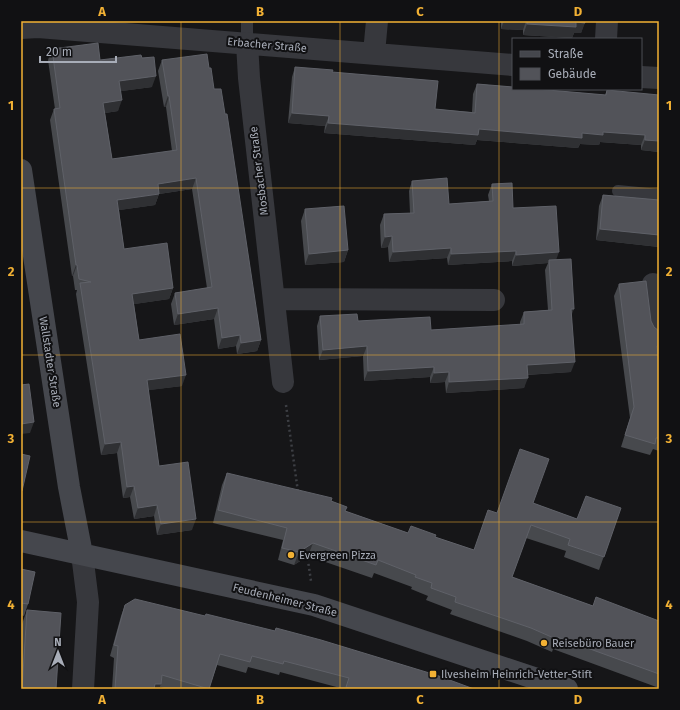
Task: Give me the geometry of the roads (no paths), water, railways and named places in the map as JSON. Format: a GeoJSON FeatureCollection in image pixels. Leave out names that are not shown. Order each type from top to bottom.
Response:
{"type":"FeatureCollection","features":[{"type":"Feature","properties":{"kind":"main road","name":"Wallstadter Straße"},"geometry":{"type":"LineString","coordinates":[[21,170],[70,487],[82,554]]}},
{"type":"Feature","properties":{"kind":"main road","name":"Feudenheimer Straße"},"geometry":{"type":"LineString","coordinates":[[21,540],[314,605],[567,689]]}},
{"type":"Feature","properties":{"kind":"street"},"geometry":{"type":"LineString","coordinates":[[374,53],[377,21]]}},
{"type":"Feature","properties":{"kind":"street"},"geometry":{"type":"LineString","coordinates":[[606,38],[608,21]]}},
{"type":"Feature","properties":{"kind":"street","name":"Erbacher Straße"},"geometry":{"type":"LineString","coordinates":[[21,28],[38,27],[512,65]]}},
{"type":"Feature","properties":{"kind":"street","name":"Mosbacher Straße"},"geometry":{"type":"LineString","coordinates":[[247,43],[248,78],[283,382]]}},
{"type":"Feature","properties":{"kind":"street"},"geometry":{"type":"LineString","coordinates":[[642,77],[659,78]]}},
{"type":"Feature","properties":{"kind":"street"},"geometry":{"type":"LineString","coordinates":[[659,285],[653,284],[659,331]]}},
{"type":"Feature","properties":{"kind":"street"},"geometry":{"type":"LineString","coordinates":[[274,298],[494,300]]}},
{"type":"Feature","properties":{"kind":"street"},"geometry":{"type":"LineString","coordinates":[[82,554],[88,602],[82,689]]}},
{"type":"Feature","properties":{"kind":"lane"},"geometry":{"type":"LineString","coordinates":[[246,21],[247,43]]}},
{"type":"Feature","properties":{"kind":"lane"},"geometry":{"type":"LineString","coordinates":[[618,191],[659,195]]}},
{"type":"Feature","properties":{"kind":"place","name":"Evergreen Pizza"},"geometry":{"type":"Point","coordinates":[291,555]}},
{"type":"Feature","properties":{"kind":"place","name":"Reisebüro Bauer"},"geometry":{"type":"Point","coordinates":[544,643]}},
{"type":"Feature","properties":{"kind":"place","name":"Ilvesheim Heinrich-Vetter-Stift"},"geometry":{"type":"Point","coordinates":[433,674]}}]}
